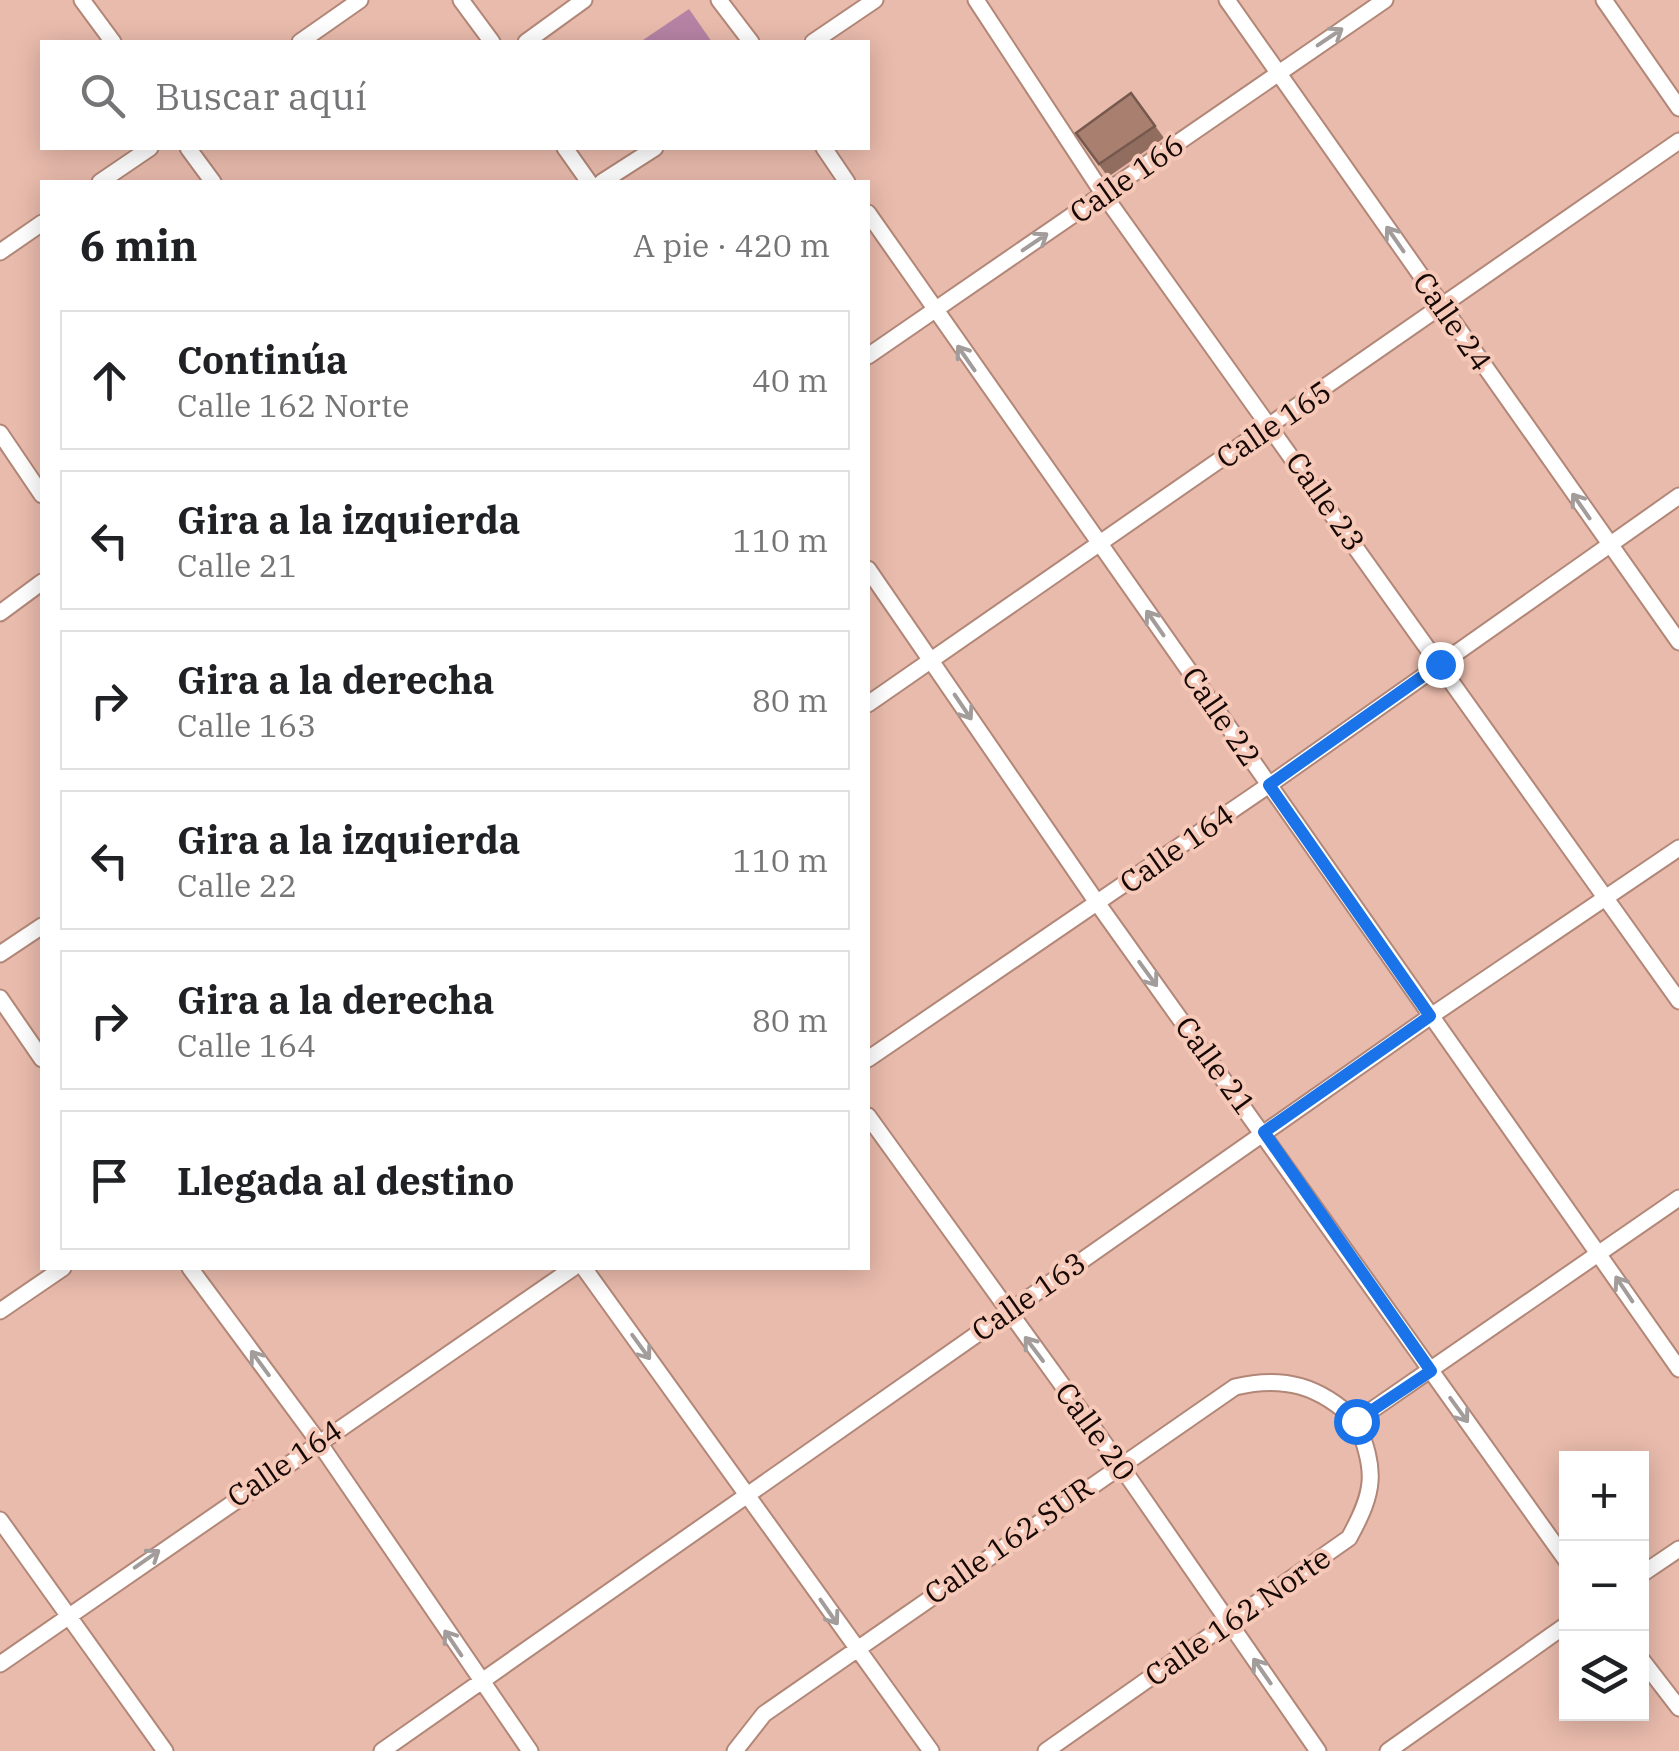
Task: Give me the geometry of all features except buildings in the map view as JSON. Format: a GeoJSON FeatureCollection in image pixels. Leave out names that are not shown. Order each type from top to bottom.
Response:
{"type":"FeatureCollection","features":[{"type":"Feature","properties":{"kind":"street"},"geometry":{"type":"LineString","coordinates":[[82,0],[112,40]]}},
{"type":"Feature","properties":{"kind":"street"},"geometry":{"type":"LineString","coordinates":[[303,40],[360,0]]}},
{"type":"Feature","properties":{"kind":"street"},"geometry":{"type":"LineString","coordinates":[[462,0],[491,40]]}},
{"type":"Feature","properties":{"kind":"street"},"geometry":{"type":"LineString","coordinates":[[529,40],[584,0]]}},
{"type":"Feature","properties":{"kind":"street"},"geometry":{"type":"LineString","coordinates":[[719,0],[749,40]]}},
{"type":"Feature","properties":{"kind":"street"},"geometry":{"type":"LineString","coordinates":[[816,40],[875,0]]}},
{"type":"Feature","properties":{"kind":"street","name":"Calle 23"},"geometry":{"type":"LineString","coordinates":[[976,0],[1104,195],[1679,1001]]}},
{"type":"Feature","properties":{"kind":"street","name":"Calle 24"},"geometry":{"type":"LineString","coordinates":[[1228,0],[1679,642]]}},
{"type":"Feature","properties":{"kind":"street","name":"Calle 166"},"geometry":{"type":"LineString","coordinates":[[870,355],[1385,0]]}},
{"type":"Feature","properties":{"kind":"street"},"geometry":{"type":"LineString","coordinates":[[1604,0],[1679,108]]}},
{"type":"Feature","properties":{"kind":"street","name":"Calle 165"},"geometry":{"type":"LineString","coordinates":[[870,703],[1679,142]]}},
{"type":"Feature","properties":{"kind":"street"},"geometry":{"type":"LineString","coordinates":[[103,180],[147,150]]}},
{"type":"Feature","properties":{"kind":"street"},"geometry":{"type":"LineString","coordinates":[[189,150],[212,180]]}},
{"type":"Feature","properties":{"kind":"street"},"geometry":{"type":"LineString","coordinates":[[566,150],[588,180]]}},
{"type":"Feature","properties":{"kind":"street"},"geometry":{"type":"LineString","coordinates":[[605,180],[652,150]]}},
{"type":"Feature","properties":{"kind":"street"},"geometry":{"type":"LineString","coordinates":[[825,150],[847,180]]}},
{"type":"Feature","properties":{"kind":"street","name":"Calle 22"},"geometry":{"type":"LineString","coordinates":[[870,215],[934,312],[1679,1369]]}},
{"type":"Feature","properties":{"kind":"street"},"geometry":{"type":"LineString","coordinates":[[0,252],[40,224]]}},
{"type":"Feature","properties":{"kind":"street"},"geometry":{"type":"LineString","coordinates":[[0,433],[40,492]]}},
{"type":"Feature","properties":{"kind":"street","name":"Calle 164"},"geometry":{"type":"LineString","coordinates":[[870,1058],[1098,904],[1679,496]]}},
{"type":"Feature","properties":{"kind":"street","name":"Calle 21"},"geometry":{"type":"LineString","coordinates":[[870,572],[1098,904],[1559,1550]]}},
{"type":"Feature","properties":{"kind":"street"},"geometry":{"type":"LineString","coordinates":[[0,613],[40,583]]}},
{"type":"Feature","properties":{"kind":"street","name":"Calle 163"},"geometry":{"type":"LineString","coordinates":[[382,1751],[1430,1016],[1679,848]]}},
{"type":"Feature","properties":{"kind":"street"},"geometry":{"type":"LineString","coordinates":[[0,954],[40,927]]}},
{"type":"Feature","properties":{"kind":"street"},"geometry":{"type":"LineString","coordinates":[[0,998],[40,1056]]}},
{"type":"Feature","properties":{"kind":"street","name":"Calle 20"},"geometry":{"type":"LineString","coordinates":[[870,1119],[1006,1312],[1120,1464],[1318,1751]]}},
{"type":"Feature","properties":{"kind":"street"},"geometry":{"type":"LineString","coordinates":[[1356,1421],[1679,1198]]}},
{"type":"Feature","properties":{"kind":"street"},"geometry":{"type":"LineString","coordinates":[[0,1311],[59,1270]]}},
{"type":"Feature","properties":{"kind":"street"},"geometry":{"type":"LineString","coordinates":[[191,1270],[318,1441],[530,1751]]}},
{"type":"Feature","properties":{"kind":"street","name":"Calle 164"},"geometry":{"type":"LineString","coordinates":[[0,1664],[66,1614],[570,1270]]}},
{"type":"Feature","properties":{"kind":"street"},"geometry":{"type":"LineString","coordinates":[[585,1270],[930,1751]]}},
{"type":"Feature","properties":{"kind":"street","name":"Calle 162 SUR"},"geometry":{"type":"LineString","coordinates":[[735,1751],[764,1714],[1235,1387],[1265,1380],[1305,1385],[1336,1401],[1356,1421]]}},
{"type":"Feature","properties":{"kind":"street","name":"Calle 162 Norte"},"geometry":{"type":"LineString","coordinates":[[1046,1751],[1230,1626],[1349,1538],[1367,1506],[1372,1480],[1371,1457],[1356,1421]]}},
{"type":"Feature","properties":{"kind":"street"},"geometry":{"type":"LineString","coordinates":[[0,1520],[165,1751]]}},
{"type":"Feature","properties":{"kind":"street"},"geometry":{"type":"LineString","coordinates":[[1649,1569],[1679,1548]]}},
{"type":"Feature","properties":{"kind":"street"},"geometry":{"type":"LineString","coordinates":[[1388,1751],[1559,1630]]}},
{"type":"Feature","properties":{"kind":"street"},"geometry":{"type":"LineString","coordinates":[[1649,1669],[1679,1708]]}},
{"type":"Feature","properties":{"kind":"shaded area"},"geometry":{"type":"Polygon","coordinates":[[[689,9],[711,40],[643,40],[689,9]]]}},
{"type":"Feature","properties":{"kind":"route"},"geometry":{"type":"LineString","coordinates":[[1356,1421],[1431,1371],[1264,1132],[1312,1103],[1430,1016],[1269,785],[1440,664]]}}]}
